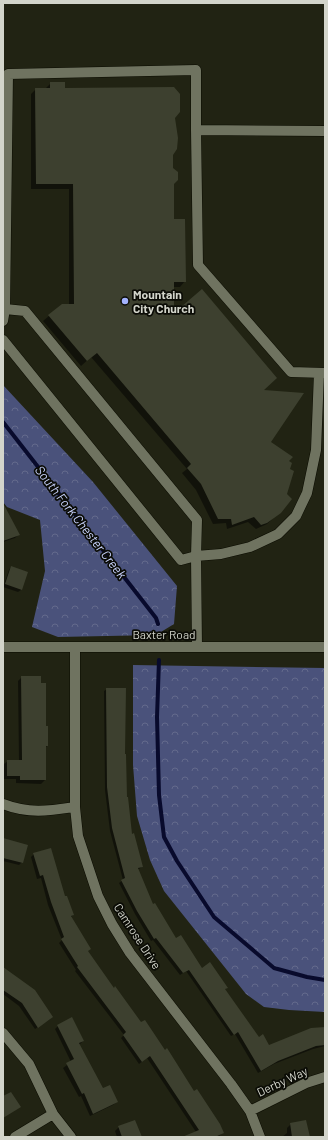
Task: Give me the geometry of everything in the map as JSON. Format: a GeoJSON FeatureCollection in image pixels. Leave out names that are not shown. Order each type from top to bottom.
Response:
{"type":"FeatureCollection","features":[{"type":"Feature","properties":{"kind":"street"},"geometry":{"type":"LineString","coordinates":[[3,321],[5,309],[8,74],[196,70],[198,265],[291,372],[322,373],[316,450],[307,493],[296,516],[278,534],[250,547],[221,554],[196,556],[181,560],[3,340]]}},
{"type":"Feature","properties":{"kind":"street"},"geometry":{"type":"LineString","coordinates":[[196,130],[325,131]]}},
{"type":"Feature","properties":{"kind":"street"},"geometry":{"type":"LineString","coordinates":[[5,309],[25,311],[197,520],[197,647]]}},
{"type":"Feature","properties":{"kind":"street","name":"Baxter Road"},"geometry":{"type":"LineString","coordinates":[[3,647],[325,647]]}},
{"type":"Feature","properties":{"kind":"street","name":"Camrose Drive"},"geometry":{"type":"LineString","coordinates":[[75,647],[75,807],[78,836],[98,896],[112,924],[130,953],[250,1111],[260,1137]]}},
{"type":"Feature","properties":{"kind":"street"},"geometry":{"type":"LineString","coordinates":[[3,804],[27,810],[45,812],[75,807]]}},
{"type":"Feature","properties":{"kind":"street"},"geometry":{"type":"LineString","coordinates":[[3,1033],[29,1064],[53,1114],[71,1137]]}},
{"type":"Feature","properties":{"kind":"street","name":"Derby Way"},"geometry":{"type":"LineString","coordinates":[[250,1111],[306,1083],[325,1077]]}},
{"type":"Feature","properties":{"kind":"street"},"geometry":{"type":"LineString","coordinates":[[16,1137],[53,1114]]}},
{"type":"Feature","properties":{"kind":"green space"},"geometry":{"type":"Polygon","coordinates":[[[3,385],[93,482],[177,586],[174,624],[156,635],[58,637],[32,627],[45,571],[40,520],[7,507],[3,502],[3,385]]]}},
{"type":"Feature","properties":{"kind":"green space"},"geometry":{"type":"Polygon","coordinates":[[[133,665],[325,668],[325,1012],[264,1007],[246,994],[164,891],[150,860],[137,816],[133,765],[133,665]]]}},
{"type":"Feature","properties":{"kind":"building","name":"Mountain City Church"},"geometry":{"type":"Polygon","coordinates":[[[50,82],[65,82],[65,88],[174,87],[180,94],[180,112],[175,118],[178,138],[177,149],[173,155],[173,168],[178,172],[178,180],[174,184],[174,219],[185,219],[186,282],[174,282],[174,313],[202,289],[277,378],[264,390],[304,393],[271,442],[293,457],[289,461],[292,463],[290,469],[294,471],[287,494],[292,499],[281,513],[267,523],[261,525],[254,517],[232,525],[231,519],[218,519],[201,484],[187,468],[191,464],[97,353],[87,361],[48,315],[62,304],[74,304],[73,184],[36,184],[35,88],[50,88],[50,82]]]}},
{"type":"Feature","properties":{"kind":"building"},"geometry":{"type":"Polygon","coordinates":[[[3,503],[20,535],[3,541],[3,503]]]}},
{"type":"Feature","properties":{"kind":"building"},"geometry":{"type":"Polygon","coordinates":[[[11,566],[28,572],[22,590],[5,584],[11,566]]]}},
{"type":"Feature","properties":{"kind":"building"},"geometry":{"type":"Polygon","coordinates":[[[21,676],[41,676],[41,683],[46,683],[46,726],[48,726],[48,746],[46,746],[46,780],[20,780],[20,776],[7,776],[7,760],[22,760],[21,676]]]}},
{"type":"Feature","properties":{"kind":"building"},"geometry":{"type":"Polygon","coordinates":[[[106,688],[126,688],[125,754],[127,797],[132,834],[134,833],[143,867],[138,868],[153,904],[155,903],[176,938],[181,935],[202,968],[210,962],[228,988],[225,989],[259,1037],[263,1034],[269,1045],[311,1028],[325,1027],[325,1045],[316,1046],[278,1061],[261,1071],[238,1032],[234,1035],[189,970],[183,973],[156,938],[154,939],[121,880],[125,878],[112,828],[107,787],[106,688]]]}},
{"type":"Feature","properties":{"kind":"building"},"geometry":{"type":"Polygon","coordinates":[[[3,838],[28,845],[23,863],[3,858],[3,838]]]}},
{"type":"Feature","properties":{"kind":"building"},"geometry":{"type":"Polygon","coordinates":[[[51,848],[65,896],[67,896],[74,915],[71,916],[91,949],[88,951],[114,988],[115,986],[141,1022],[145,1020],[165,1050],[167,1048],[194,1091],[197,1089],[220,1124],[224,1133],[215,1137],[182,1137],[199,1130],[150,1056],[142,1062],[123,1035],[126,1032],[77,967],[78,966],[61,939],[64,937],[43,875],[40,876],[33,853],[51,848]]]}},
{"type":"Feature","properties":{"kind":"building"},"geometry":{"type":"Polygon","coordinates":[[[3,967],[35,990],[53,1017],[38,1028],[22,1003],[3,990],[3,967]]]}},
{"type":"Feature","properties":{"kind":"building"},"geometry":{"type":"Polygon","coordinates":[[[72,1017],[84,1041],[79,1043],[103,1088],[110,1085],[118,1102],[93,1114],[84,1093],[82,1094],[66,1063],[74,1059],[57,1025],[72,1017]]]}},
{"type":"Feature","properties":{"kind":"building"},"geometry":{"type":"Polygon","coordinates":[[[11,1092],[21,1107],[3,1118],[3,1096],[11,1092]]]}},
{"type":"Feature","properties":{"kind":"building"},"geometry":{"type":"Polygon","coordinates":[[[135,1120],[142,1137],[122,1137],[118,1126],[135,1120]]]}},
{"type":"Feature","properties":{"kind":"building"},"geometry":{"type":"Polygon","coordinates":[[[306,1120],[310,1137],[292,1137],[290,1123],[306,1120]]]}},
{"type":"Feature","properties":{"kind":"waterway","name":"South Fork Chester Creek"},"geometry":{"type":"LineString","coordinates":[[3,422],[156,618],[158,624]]}},
{"type":"Feature","properties":{"kind":"waterway","name":"South Fork Chester Creek"},"geometry":{"type":"LineString","coordinates":[[159,660],[157,717],[159,795],[164,837],[177,861],[214,917],[274,968],[307,977],[325,980]]}},
{"type":"Feature","properties":{"kind":"place","name":"Mountain City Church"},"geometry":{"type":"Point","coordinates":[125,301]}}]}
